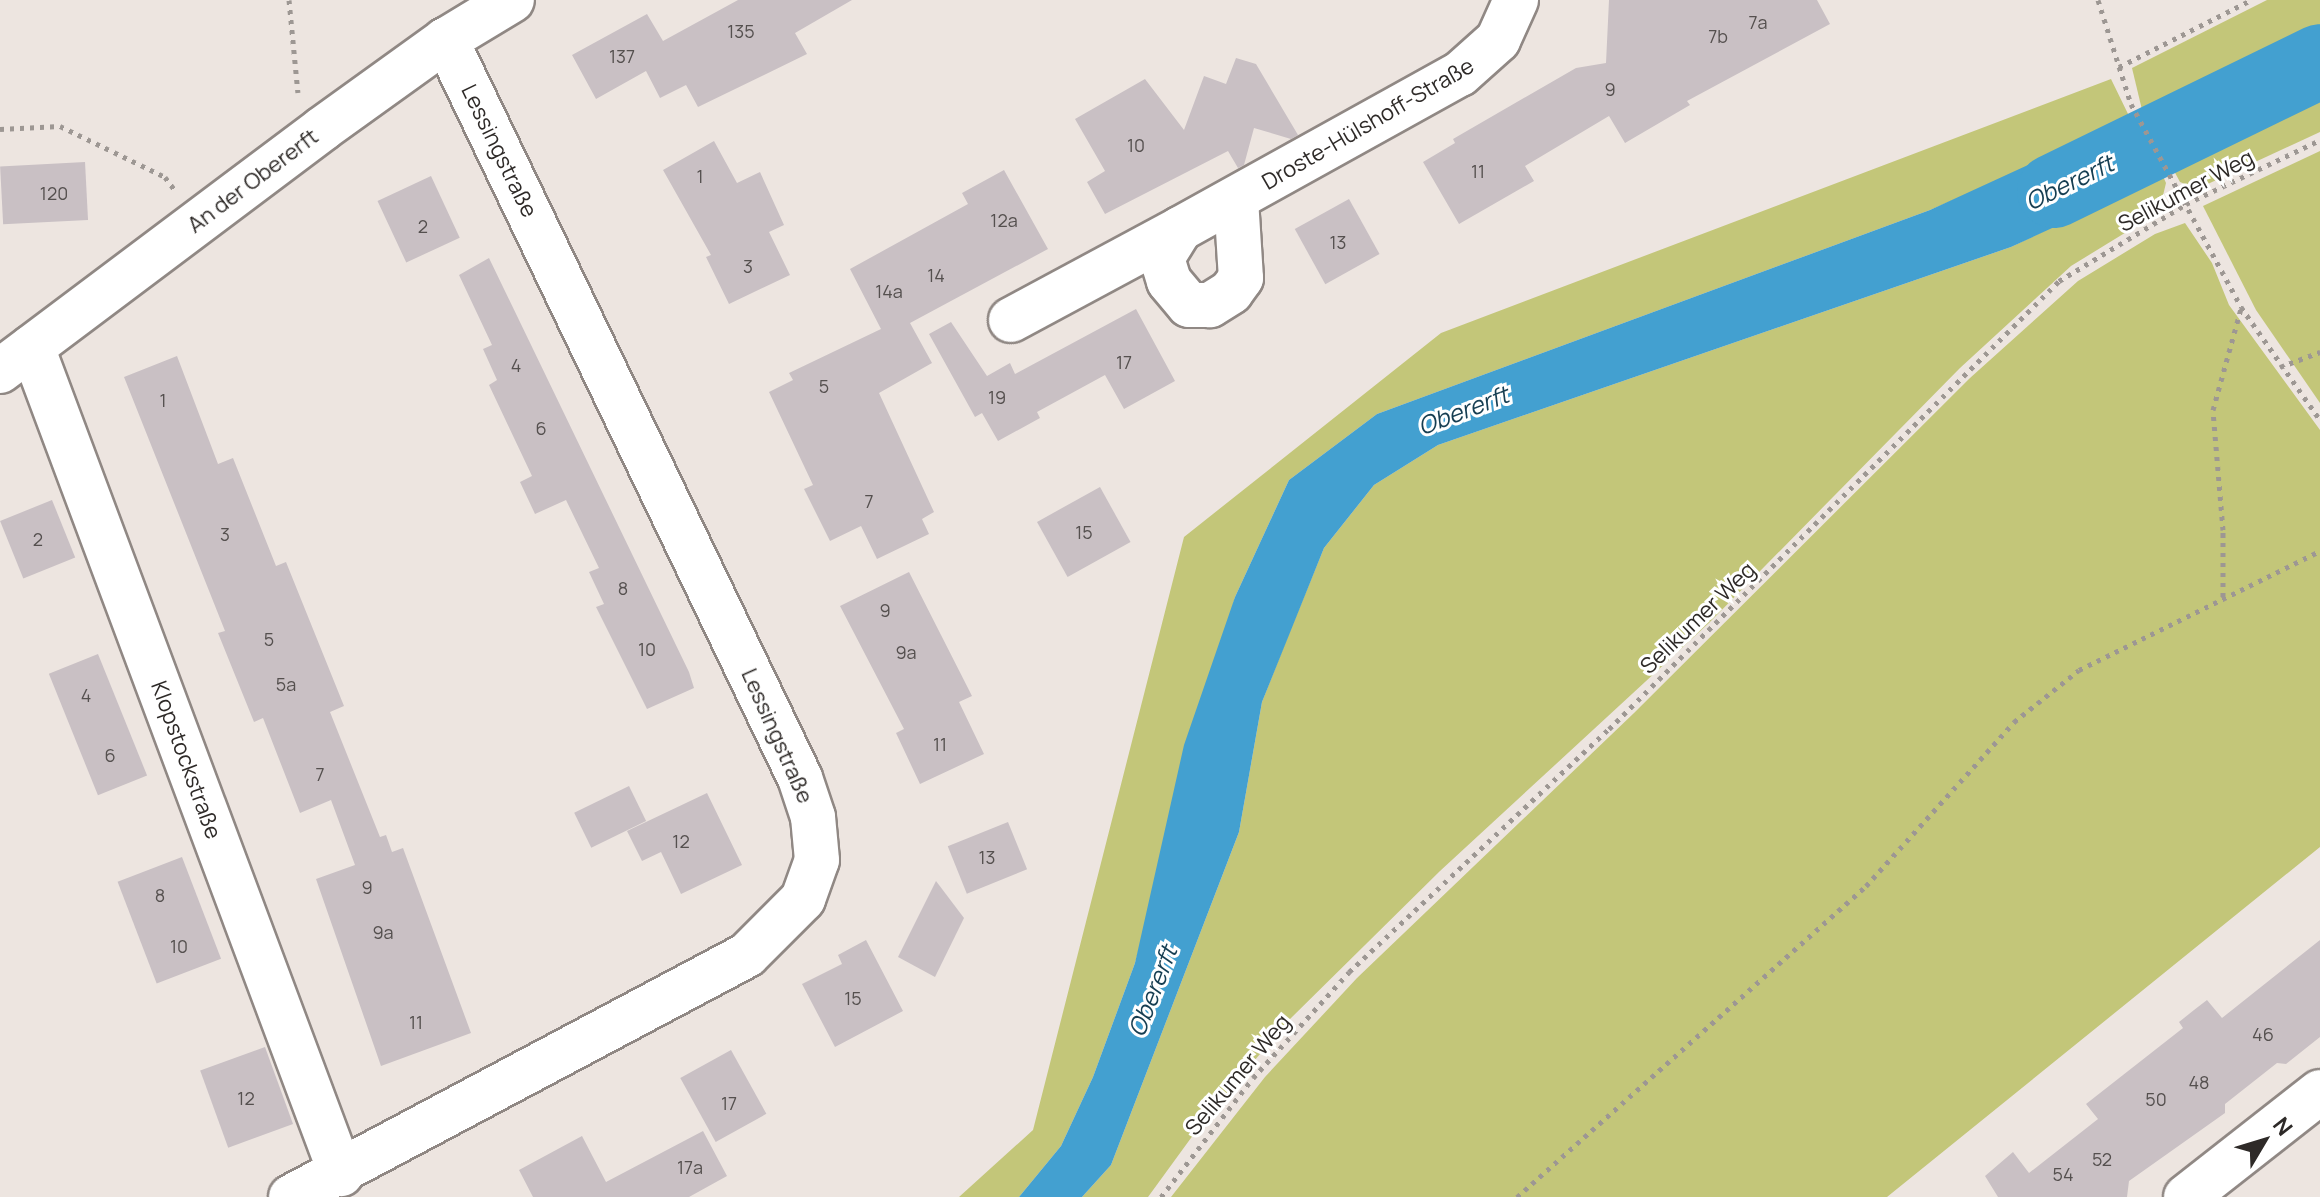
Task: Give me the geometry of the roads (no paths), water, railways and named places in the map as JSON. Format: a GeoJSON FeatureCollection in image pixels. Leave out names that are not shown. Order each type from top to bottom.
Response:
{"type":"FeatureCollection","features":[{"type":"Feature","properties":{"kind":"street","name":"An der Obererft"},"geometry":{"type":"LineString","coordinates":[[16,359],[322,129],[446,40],[512,0]]}},
{"type":"Feature","properties":{"kind":"street","name":"Droste-Hülshoff-Straße"},"geometry":{"type":"LineString","coordinates":[[1011,320],[1236,199],[1472,66],[1498,40],[1516,0]]}},
{"type":"Feature","properties":{"kind":"street","name":"Lessingstraße"},"geometry":{"type":"LineString","coordinates":[[291,1197],[341,1174],[747,955],[788,921],[803,899],[817,860],[813,817],[800,778],[446,40]]}},
{"type":"Feature","properties":{"kind":"street","name":"Droste-Hülshoff-Straße"},"geometry":{"type":"LineString","coordinates":[[1180,229],[1162,258],[1169,281],[1189,305],[1210,305],[1231,292],[1241,278],[1243,250],[1236,199]]}},
{"type":"Feature","properties":{"kind":"street","name":"Klopstockstraße"},"geometry":{"type":"LineString","coordinates":[[16,359],[341,1174]]}},
{"type":"Feature","properties":{"kind":"street"},"geometry":{"type":"LineString","coordinates":[[2186,1197],[2320,1092]]}},
{"type":"Feature","properties":{"kind":"water"},"geometry":{"type":"Polygon","coordinates":[[[2320,26],[2320,94],[2173,169],[2143,114],[2320,26]]]}},
{"type":"Feature","properties":{"kind":"water"},"geometry":{"type":"Polygon","coordinates":[[[2130,118],[2162,174],[2122,196],[2011,247],[1438,445],[1374,485],[1324,548],[1262,702],[1239,832],[1111,1165],[1082,1197],[1019,1197],[1061,1146],[1093,1077],[1135,963],[1184,745],[1235,597],[1289,480],[1377,414],[1930,210],[2130,118]]]}},
{"type":"Feature","properties":{"kind":"waterway","name":"Obererft"},"geometry":{"type":"LineString","coordinates":[[2054,191],[2320,61]]}}]}
